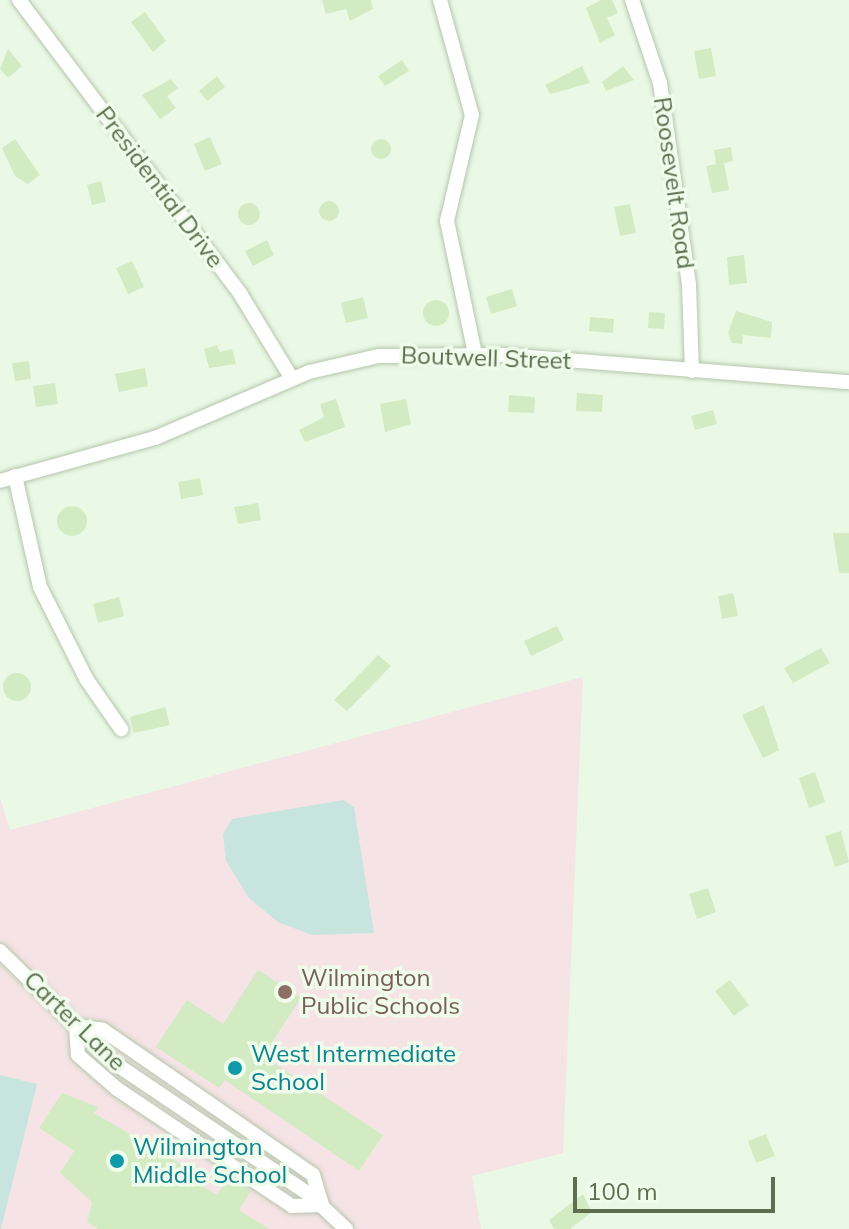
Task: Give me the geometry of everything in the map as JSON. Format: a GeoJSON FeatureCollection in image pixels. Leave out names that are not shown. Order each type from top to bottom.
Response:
{"type":"FeatureCollection","features":[{"type":"Feature","properties":{"kind":"street","name":"Presidential Drive"},"geometry":{"type":"LineString","coordinates":[[19,0],[241,295],[292,379]]}},
{"type":"Feature","properties":{"kind":"street"},"geometry":{"type":"LineString","coordinates":[[440,0],[472,115],[447,221],[475,354]]}},
{"type":"Feature","properties":{"kind":"street","name":"Roosevelt Road"},"geometry":{"type":"LineString","coordinates":[[632,0],[660,83],[689,285],[692,371]]}},
{"type":"Feature","properties":{"kind":"street","name":"Boutwell Street"},"geometry":{"type":"LineString","coordinates":[[8,478],[189,427],[292,379],[379,356],[475,354],[849,382]]}},
{"type":"Feature","properties":{"kind":"street"},"geometry":{"type":"LineString","coordinates":[[8,478],[40,587],[87,680],[121,729]]}},
{"type":"Feature","properties":{"kind":"street","name":"Carter Lane"},"geometry":{"type":"LineString","coordinates":[[0,951],[127,1072],[322,1205],[346,1229]]}},
{"type":"Feature","properties":{"kind":"shaded area","name":"Wilmington Public Schools"},"geometry":{"type":"Polygon","coordinates":[[[583,677],[563,1153],[472,1176],[481,1229],[0,1229],[0,798],[10,830],[583,677]]]}},
{"type":"Feature","properties":{"kind":"shaded area"},"geometry":{"type":"Polygon","coordinates":[[[343,800],[354,807],[374,933],[312,935],[278,922],[249,898],[226,861],[223,834],[232,819],[343,800]]]}},
{"type":"Feature","properties":{"kind":"shaded area"},"geometry":{"type":"Polygon","coordinates":[[[0,1075],[37,1084],[1,1229],[0,1229],[0,1075]]]}},
{"type":"Feature","properties":{"kind":"building"},"geometry":{"type":"Polygon","coordinates":[[[322,0],[371,0],[373,9],[350,21],[346,9],[326,14],[322,0]]]}},
{"type":"Feature","properties":{"kind":"building"},"geometry":{"type":"Polygon","coordinates":[[[601,0],[612,0],[618,13],[607,18],[615,35],[600,43],[586,8],[601,0]]]}},
{"type":"Feature","properties":{"kind":"building"},"geometry":{"type":"Polygon","coordinates":[[[145,12],[166,41],[153,52],[131,22],[145,12]]]}},
{"type":"Feature","properties":{"kind":"building"},"geometry":{"type":"Polygon","coordinates":[[[711,48],[716,76],[699,79],[694,51],[711,48]]]}},
{"type":"Feature","properties":{"kind":"building"},"geometry":{"type":"Polygon","coordinates":[[[8,49],[22,66],[8,78],[0,69],[8,49]]]}},
{"type":"Feature","properties":{"kind":"building"},"geometry":{"type":"Polygon","coordinates":[[[402,60],[409,71],[385,86],[378,76],[402,60]]]}},
{"type":"Feature","properties":{"kind":"building"},"geometry":{"type":"Polygon","coordinates":[[[582,66],[590,83],[550,94],[545,85],[582,66]]]}},
{"type":"Feature","properties":{"kind":"building"},"geometry":{"type":"Polygon","coordinates":[[[623,66],[634,80],[606,91],[602,82],[623,66]]]}},
{"type":"Feature","properties":{"kind":"building"},"geometry":{"type":"Polygon","coordinates":[[[217,76],[225,87],[207,101],[199,91],[217,76]]]}},
{"type":"Feature","properties":{"kind":"building"},"geometry":{"type":"Polygon","coordinates":[[[171,79],[178,88],[167,96],[176,108],[160,119],[142,95],[171,79]]]}},
{"type":"Feature","properties":{"kind":"building"},"geometry":{"type":"Polygon","coordinates":[[[210,137],[222,164],[205,171],[194,144],[210,137]]]}},
{"type":"Feature","properties":{"kind":"building"},"geometry":{"type":"Polygon","coordinates":[[[15,139],[40,175],[28,184],[15,176],[2,148],[15,139]]]}},
{"type":"Feature","properties":{"kind":"building"},"geometry":{"type":"Polygon","coordinates":[[[381,139],[388,142],[391,149],[388,156],[381,159],[374,156],[371,149],[374,142],[381,139]]]}},
{"type":"Feature","properties":{"kind":"building"},"geometry":{"type":"Polygon","coordinates":[[[731,147],[733,161],[724,163],[729,190],[712,193],[706,166],[716,164],[714,150],[731,147]]]}},
{"type":"Feature","properties":{"kind":"building"},"geometry":{"type":"Polygon","coordinates":[[[101,181],[106,202],[92,205],[87,185],[101,181]]]}},
{"type":"Feature","properties":{"kind":"building"},"geometry":{"type":"Polygon","coordinates":[[[329,201],[336,204],[339,211],[336,218],[329,221],[322,218],[319,211],[322,204],[329,201]]]}},
{"type":"Feature","properties":{"kind":"building"},"geometry":{"type":"Polygon","coordinates":[[[249,203],[260,214],[249,225],[238,214],[249,203]]]}},
{"type":"Feature","properties":{"kind":"building"},"geometry":{"type":"Polygon","coordinates":[[[630,204],[636,233],[620,236],[614,207],[630,204]]]}},
{"type":"Feature","properties":{"kind":"building"},"geometry":{"type":"Polygon","coordinates":[[[267,240],[274,255],[253,266],[245,251],[267,240]]]}},
{"type":"Feature","properties":{"kind":"building"},"geometry":{"type":"Polygon","coordinates":[[[744,255],[747,283],[729,285],[727,257],[744,255]]]}},
{"type":"Feature","properties":{"kind":"building"},"geometry":{"type":"Polygon","coordinates":[[[132,261],[144,287],[128,294],[116,268],[132,261]]]}},
{"type":"Feature","properties":{"kind":"building"},"geometry":{"type":"Polygon","coordinates":[[[512,289],[517,306],[491,314],[486,297],[512,289]]]}},
{"type":"Feature","properties":{"kind":"building"},"geometry":{"type":"Polygon","coordinates":[[[363,297],[368,318],[346,323],[341,303],[363,297]]]}},
{"type":"Feature","properties":{"kind":"building"},"geometry":{"type":"Polygon","coordinates":[[[436,300],[445,304],[449,313],[445,322],[436,326],[427,322],[423,313],[427,304],[436,300]]]}},
{"type":"Feature","properties":{"kind":"building"},"geometry":{"type":"Polygon","coordinates":[[[736,311],[772,322],[771,338],[743,335],[742,344],[732,343],[728,333],[736,311]]]}},
{"type":"Feature","properties":{"kind":"building"},"geometry":{"type":"Polygon","coordinates":[[[649,312],[665,313],[664,329],[648,328],[649,312]]]}},
{"type":"Feature","properties":{"kind":"building"},"geometry":{"type":"Polygon","coordinates":[[[590,317],[614,319],[613,333],[589,331],[590,317]]]}},
{"type":"Feature","properties":{"kind":"building"},"geometry":{"type":"Polygon","coordinates":[[[217,345],[220,352],[232,349],[236,364],[209,368],[204,349],[217,345]]]}},
{"type":"Feature","properties":{"kind":"building"},"geometry":{"type":"Polygon","coordinates":[[[29,361],[31,379],[15,381],[12,363],[29,361]]]}},
{"type":"Feature","properties":{"kind":"building"},"geometry":{"type":"Polygon","coordinates":[[[145,368],[148,386],[119,392],[115,374],[145,368]]]}},
{"type":"Feature","properties":{"kind":"building"},"geometry":{"type":"Polygon","coordinates":[[[55,383],[58,404],[36,407],[33,386],[55,383]]]}},
{"type":"Feature","properties":{"kind":"building"},"geometry":{"type":"Polygon","coordinates":[[[577,393],[603,395],[602,412],[576,411],[577,393]]]}},
{"type":"Feature","properties":{"kind":"building"},"geometry":{"type":"Polygon","coordinates":[[[509,395],[535,397],[534,413],[508,412],[509,395]]]}},
{"type":"Feature","properties":{"kind":"building"},"geometry":{"type":"Polygon","coordinates":[[[336,399],[345,427],[305,442],[299,430],[324,417],[320,404],[336,399]]]}},
{"type":"Feature","properties":{"kind":"building"},"geometry":{"type":"Polygon","coordinates":[[[406,399],[411,424],[385,432],[380,404],[406,399]]]}},
{"type":"Feature","properties":{"kind":"building"},"geometry":{"type":"Polygon","coordinates":[[[713,410],[717,424],[695,430],[691,416],[713,410]]]}},
{"type":"Feature","properties":{"kind":"building"},"geometry":{"type":"Polygon","coordinates":[[[200,478],[203,495],[181,499],[178,482],[200,478]]]}},
{"type":"Feature","properties":{"kind":"building"},"geometry":{"type":"Polygon","coordinates":[[[258,503],[261,520],[238,524],[234,507],[258,503]]]}},
{"type":"Feature","properties":{"kind":"building"},"geometry":{"type":"Polygon","coordinates":[[[72,506],[83,510],[87,521],[83,532],[72,536],[61,532],[57,521],[61,510],[72,506]]]}},
{"type":"Feature","properties":{"kind":"building"},"geometry":{"type":"Polygon","coordinates":[[[833,533],[849,533],[849,573],[839,573],[833,533]]]}},
{"type":"Feature","properties":{"kind":"building"},"geometry":{"type":"Polygon","coordinates":[[[733,593],[738,616],[722,619],[718,596],[733,593]]]}},
{"type":"Feature","properties":{"kind":"building"},"geometry":{"type":"Polygon","coordinates":[[[119,597],[124,616],[98,623],[93,604],[119,597]]]}},
{"type":"Feature","properties":{"kind":"building"},"geometry":{"type":"Polygon","coordinates":[[[557,626],[564,640],[531,656],[524,641],[557,626]]]}},
{"type":"Feature","properties":{"kind":"building"},"geometry":{"type":"Polygon","coordinates":[[[821,648],[830,663],[793,683],[784,668],[821,648]]]}},
{"type":"Feature","properties":{"kind":"building"},"geometry":{"type":"Polygon","coordinates":[[[378,655],[391,666],[347,711],[334,700],[378,655]]]}},
{"type":"Feature","properties":{"kind":"building"},"geometry":{"type":"Polygon","coordinates":[[[17,673],[27,677],[31,687],[27,697],[17,701],[7,697],[3,687],[7,677],[17,673]]]}},
{"type":"Feature","properties":{"kind":"building"},"geometry":{"type":"Polygon","coordinates":[[[764,705],[779,750],[763,758],[742,715],[764,705]]]}},
{"type":"Feature","properties":{"kind":"building"},"geometry":{"type":"Polygon","coordinates":[[[165,707],[170,725],[134,733],[130,717],[165,707]]]}},
{"type":"Feature","properties":{"kind":"building"},"geometry":{"type":"Polygon","coordinates":[[[815,772],[825,802],[809,808],[799,778],[815,772]]]}},
{"type":"Feature","properties":{"kind":"building"},"geometry":{"type":"Polygon","coordinates":[[[841,831],[849,862],[835,867],[825,836],[841,831]]]}},
{"type":"Feature","properties":{"kind":"building"},"geometry":{"type":"Polygon","coordinates":[[[708,888],[716,912],[697,919],[689,894],[708,888]]]}},
{"type":"Feature","properties":{"kind":"building","name":"West Intermediate School"},"geometry":{"type":"Polygon","coordinates":[[[258,970],[301,998],[263,1056],[383,1135],[359,1171],[225,1080],[219,1088],[156,1047],[187,1000],[223,1024],[258,970]]]}},
{"type":"Feature","properties":{"kind":"building"},"geometry":{"type":"Polygon","coordinates":[[[730,980],[749,1005],[734,1016],[715,991],[730,980]]]}},
{"type":"Feature","properties":{"kind":"building","name":"Wilmington Middle School"},"geometry":{"type":"Polygon","coordinates":[[[62,1093],[98,1107],[94,1113],[190,1169],[186,1175],[217,1195],[229,1176],[251,1191],[239,1210],[269,1229],[98,1229],[87,1222],[92,1202],[60,1173],[74,1151],[39,1128],[62,1093]]]}},
{"type":"Feature","properties":{"kind":"building"},"geometry":{"type":"Polygon","coordinates":[[[766,1134],[775,1156],[756,1163],[748,1141],[766,1134]]]}},
{"type":"Feature","properties":{"kind":"building"},"geometry":{"type":"Polygon","coordinates":[[[583,1194],[592,1212],[570,1229],[554,1229],[549,1220],[583,1194]]]}},
{"type":"Feature","properties":{"kind":"place","name":"Wilmington Public Schools"},"geometry":{"type":"Point","coordinates":[285,992]}},
{"type":"Feature","properties":{"kind":"place","name":"West Intermediate School"},"geometry":{"type":"Point","coordinates":[235,1068]}},
{"type":"Feature","properties":{"kind":"place","name":"Wilmington Middle School"},"geometry":{"type":"Point","coordinates":[117,1161]}}]}
